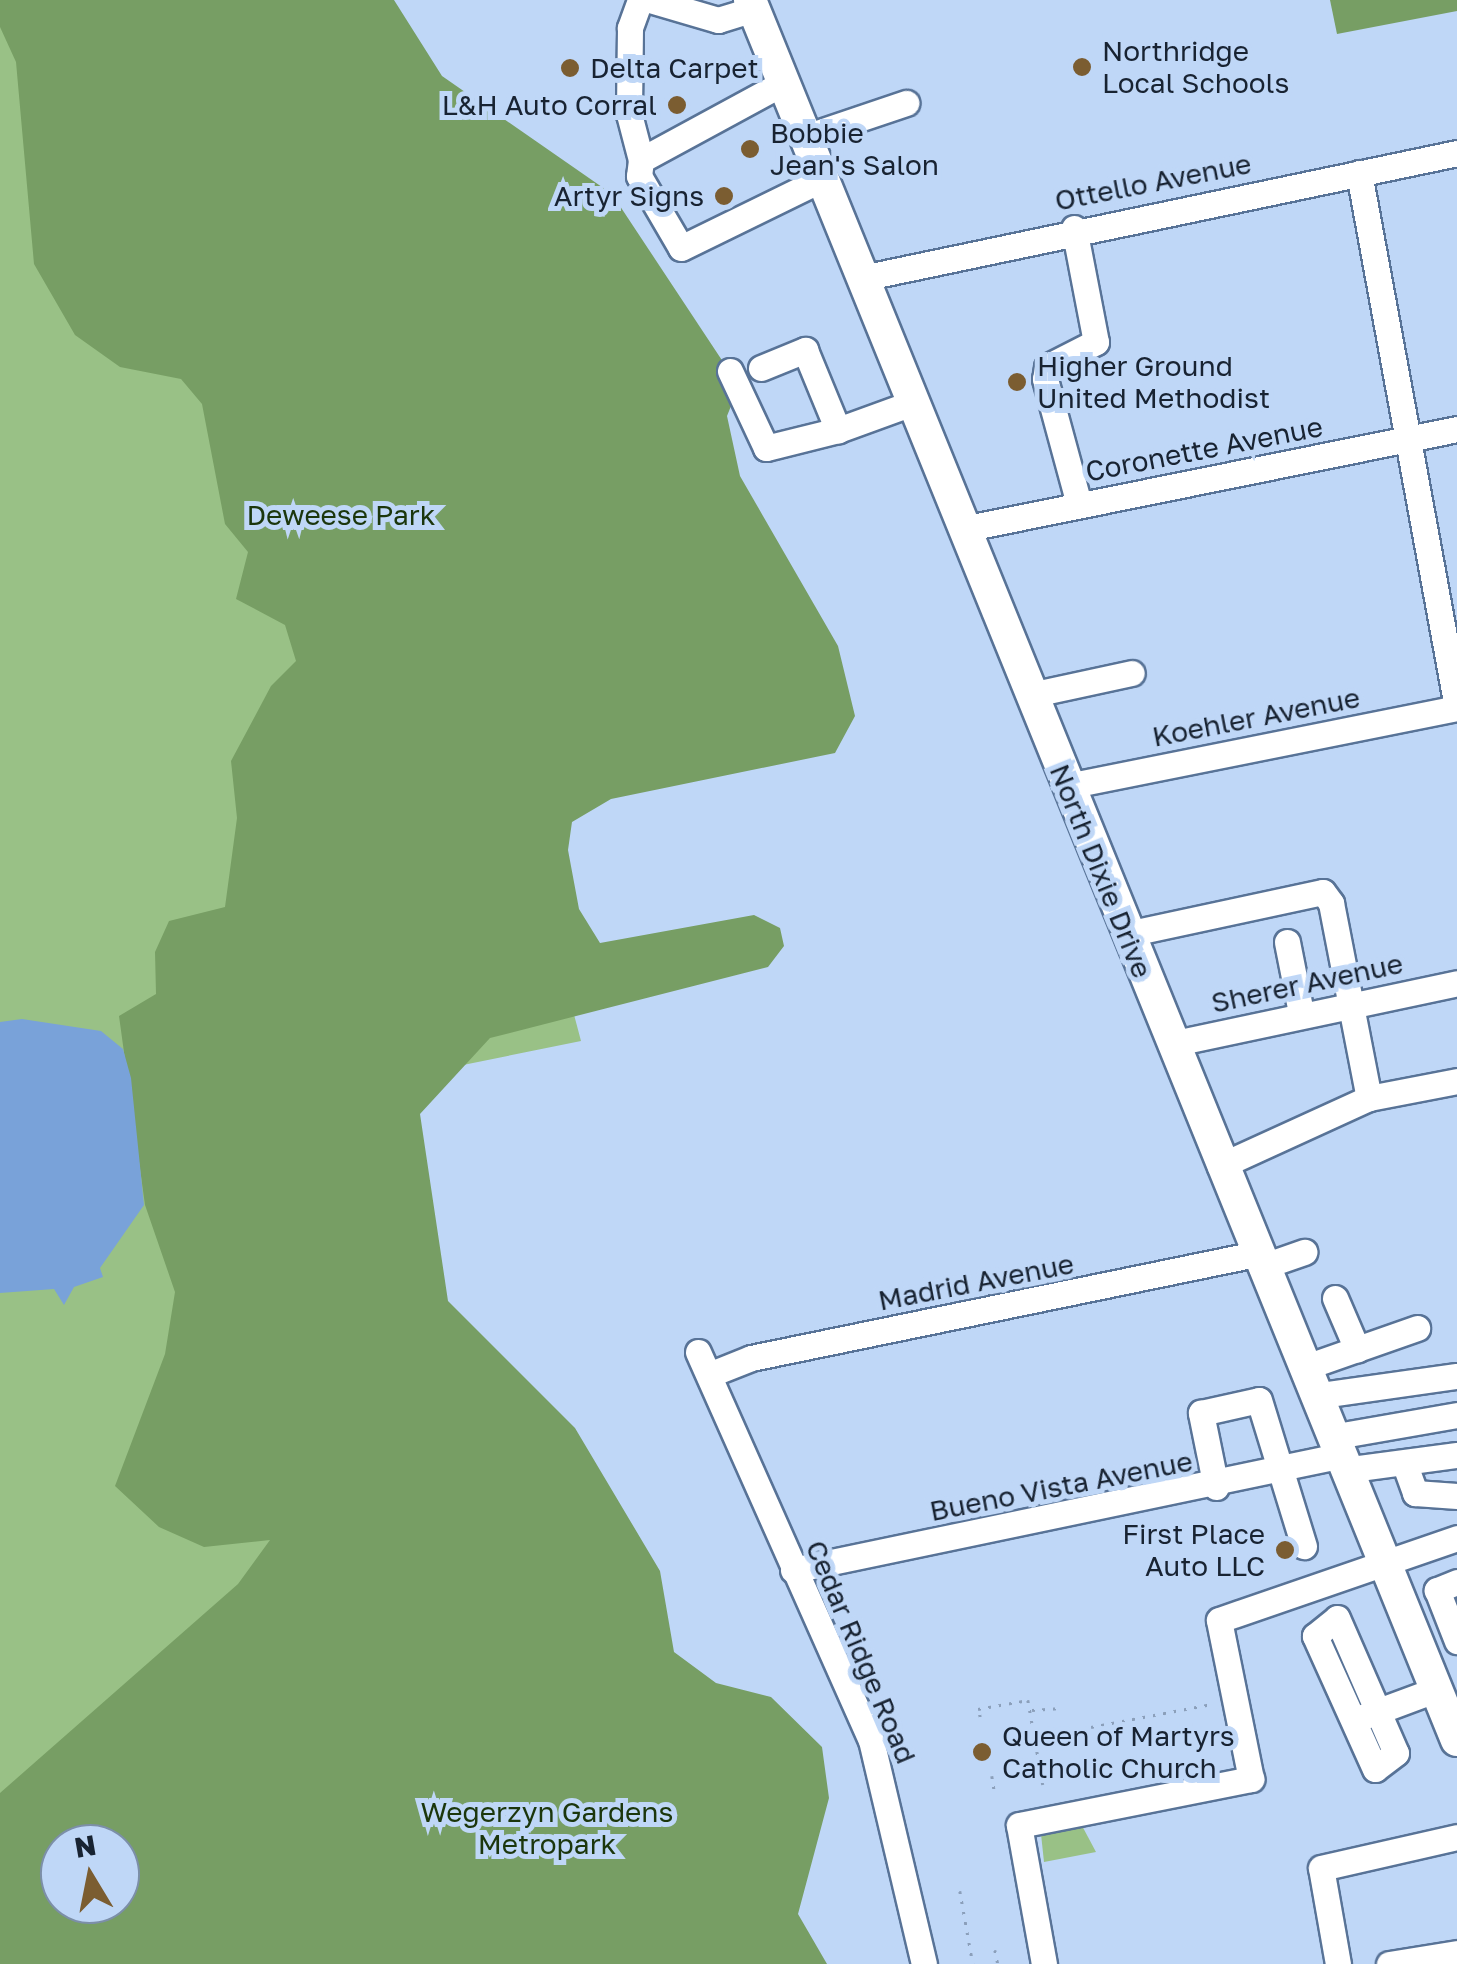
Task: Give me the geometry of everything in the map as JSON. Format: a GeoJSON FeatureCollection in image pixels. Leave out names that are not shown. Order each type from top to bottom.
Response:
{"type":"FeatureCollection","features":[{"type":"Feature","properties":{"kind":"main road","name":"North Dixie Drive"},"geometry":{"type":"LineString","coordinates":[[752,5],[1170,1044],[1454,1728]]}},
{"type":"Feature","properties":{"kind":"street"},"geometry":{"type":"LineString","coordinates":[[640,0],[630,28],[629,114],[641,160],[639,176],[682,248],[822,180]]}},
{"type":"Feature","properties":{"kind":"street"},"geometry":{"type":"LineString","coordinates":[[650,0],[718,20],[752,5]]}},
{"type":"Feature","properties":{"kind":"street"},"geometry":{"type":"LineString","coordinates":[[641,160],[783,82]]}},
{"type":"Feature","properties":{"kind":"street"},"geometry":{"type":"LineString","coordinates":[[805,137],[906,103]]}},
{"type":"Feature","properties":{"kind":"street","name":"Ottello Avenue"},"geometry":{"type":"LineString","coordinates":[[862,278],[1074,228],[1457,153]]}},
{"type":"Feature","properties":{"kind":"street"},"geometry":{"type":"LineString","coordinates":[[1359,174],[1404,440],[1457,708]]}},
{"type":"Feature","properties":{"kind":"street"},"geometry":{"type":"LineString","coordinates":[[1074,228],[1096,342],[1056,361],[1045,378],[1079,504]]}},
{"type":"Feature","properties":{"kind":"street"},"geometry":{"type":"LineString","coordinates":[[761,368],[805,350],[838,430]]}},
{"type":"Feature","properties":{"kind":"street"},"geometry":{"type":"LineString","coordinates":[[730,371],[766,448],[838,430],[912,404]]}},
{"type":"Feature","properties":{"kind":"street","name":"Coronette Avenue"},"geometry":{"type":"LineString","coordinates":[[964,529],[1457,430]]}},
{"type":"Feature","properties":{"kind":"street"},"geometry":{"type":"LineString","coordinates":[[1030,694],[1132,673]]}},
{"type":"Feature","properties":{"kind":"street","name":"Koehler Avenue"},"geometry":{"type":"LineString","coordinates":[[1067,786],[1457,708]]}},
{"type":"Feature","properties":{"kind":"street"},"geometry":{"type":"LineString","coordinates":[[1127,934],[1323,892],[1353,1002],[1369,1098]]}},
{"type":"Feature","properties":{"kind":"street"},"geometry":{"type":"LineString","coordinates":[[1287,942],[1301,1013]]}},
{"type":"Feature","properties":{"kind":"street","name":"Sherer Avenue"},"geometry":{"type":"LineString","coordinates":[[1170,1044],[1301,1013],[1457,983]]}},
{"type":"Feature","properties":{"kind":"street"},"geometry":{"type":"LineString","coordinates":[[1220,1166],[1369,1098],[1457,1081]]}},
{"type":"Feature","properties":{"kind":"street","name":"Madrid Avenue"},"geometry":{"type":"LineString","coordinates":[[704,1363],[751,1358],[1304,1252]]}},
{"type":"Feature","properties":{"kind":"street"},"geometry":{"type":"LineString","coordinates":[[1335,1298],[1356,1349]]}},
{"type":"Feature","properties":{"kind":"street"},"geometry":{"type":"LineString","coordinates":[[1308,1382],[1356,1349],[1417,1328]]}},
{"type":"Feature","properties":{"kind":"street","name":"Cedar Ridge Road"},"geometry":{"type":"LineString","coordinates":[[704,1363],[882,1770],[924,1964]]}},
{"type":"Feature","properties":{"kind":"street"},"geometry":{"type":"LineString","coordinates":[[1308,1382],[1457,1376]]}},
{"type":"Feature","properties":{"kind":"street"},"geometry":{"type":"LineString","coordinates":[[1216,1487],[1201,1413],[1259,1400],[1304,1546]]}},
{"type":"Feature","properties":{"kind":"street"},"geometry":{"type":"LineString","coordinates":[[1338,1454],[1457,1416]]}},
{"type":"Feature","properties":{"kind":"street"},"geometry":{"type":"LineString","coordinates":[[1338,1454],[1405,1465],[1457,1455]]}},
{"type":"Feature","properties":{"kind":"street","name":"Bueno Vista Avenue"},"geometry":{"type":"LineString","coordinates":[[794,1570],[1216,1487],[1338,1454]]}},
{"type":"Feature","properties":{"kind":"street"},"geometry":{"type":"LineString","coordinates":[[1405,1465],[1428,1500],[1457,1496]]}},
{"type":"Feature","properties":{"kind":"street"},"geometry":{"type":"LineString","coordinates":[[1044,1964],[1019,1825],[1251,1779],[1220,1620],[1247,1604],[1457,1538]]}},
{"type":"Feature","properties":{"kind":"street"},"geometry":{"type":"LineString","coordinates":[[1457,1582],[1437,1590],[1457,1642]]}},
{"type":"Feature","properties":{"kind":"street"},"geometry":{"type":"LineString","coordinates":[[1337,1618],[1378,1711],[1396,1761],[1375,1769],[1350,1722],[1315,1636],[1337,1618]]}},
{"type":"Feature","properties":{"kind":"street"},"geometry":{"type":"LineString","coordinates":[[1350,1722],[1435,1690]]}},
{"type":"Feature","properties":{"kind":"street"},"geometry":{"type":"LineString","coordinates":[[1338,1964],[1321,1868],[1457,1836]]}},
{"type":"Feature","properties":{"kind":"street"},"geometry":{"type":"LineString","coordinates":[[1389,1964],[1457,1953]]}},
{"type":"Feature","properties":{"kind":"path"},"geometry":{"type":"LineString","coordinates":[[980,1717],[978,1709],[1028,1700],[1043,1785]]}},
{"type":"Feature","properties":{"kind":"path"},"geometry":{"type":"LineString","coordinates":[[1090,1728],[1235,1700]]}},
{"type":"Feature","properties":{"kind":"path"},"geometry":{"type":"LineString","coordinates":[[1030,1710],[1058,1708]]}},
{"type":"Feature","properties":{"kind":"path"},"geometry":{"type":"LineString","coordinates":[[1056,1734],[1070,1730]]}},
{"type":"Feature","properties":{"kind":"path"},"geometry":{"type":"LineString","coordinates":[[992,1776],[995,1794]]}},
{"type":"Feature","properties":{"kind":"path"},"geometry":{"type":"LineString","coordinates":[[960,1891],[974,1964]]}},
{"type":"Feature","properties":{"kind":"path"},"geometry":{"type":"LineString","coordinates":[[995,1950],[998,1964]]}},
{"type":"Feature","properties":{"kind":"green space","name":"Deweese Park"},"geometry":{"type":"Polygon","coordinates":[[[0,0],[519,807],[581,1041],[389,1080],[430,1276],[657,1667],[140,1901],[140,1824],[40,1824],[40,1924],[88,1924],[0,1964],[0,0]]]}},
{"type":"Feature","properties":{"kind":"green space","name":"Deweese Park"},"geometry":{"type":"Polygon","coordinates":[[[0,0],[394,0],[442,76],[612,194],[739,386],[727,416],[740,476],[838,646],[855,716],[835,753],[611,799],[572,822],[568,850],[579,909],[600,943],[754,915],[780,928],[784,946],[768,967],[490,1038],[420,1114],[448,1301],[575,1428],[660,1571],[674,1652],[716,1683],[771,1697],[822,1747],[829,1798],[798,1914],[827,1964],[0,1964],[0,1793],[238,1584],[270,1540],[204,1547],[159,1527],[115,1486],[165,1354],[175,1292],[145,1205],[119,1016],[156,994],[155,952],[169,921],[225,907],[237,818],[231,761],[271,686],[296,661],[285,625],[236,599],[248,552],[225,524],[202,404],[181,379],[120,367],[75,335],[34,264],[16,62],[0,27],[0,0]]]}},
{"type":"Feature","properties":{"kind":"green space"},"geometry":{"type":"Polygon","coordinates":[[[1330,0],[1457,0],[1457,11],[1337,34],[1330,0]]]}},
{"type":"Feature","properties":{"kind":"green space"},"geometry":{"type":"Polygon","coordinates":[[[1080,1822],[1096,1852],[1044,1862],[1041,1834],[1080,1822]]]}},
{"type":"Feature","properties":{"kind":"water"},"geometry":{"type":"Polygon","coordinates":[[[22,1019],[101,1031],[123,1049],[131,1078],[144,1205],[100,1268],[103,1277],[74,1287],[64,1305],[54,1289],[0,1293],[0,1022],[22,1019]]]}},
{"type":"Feature","properties":{"kind":"place","name":"Northridge Local Schools"},"geometry":{"type":"Point","coordinates":[1082,67]}},
{"type":"Feature","properties":{"kind":"place","name":"Delta Carpet"},"geometry":{"type":"Point","coordinates":[570,68]}},
{"type":"Feature","properties":{"kind":"place","name":"L&H Auto Corral"},"geometry":{"type":"Point","coordinates":[677,105]}},
{"type":"Feature","properties":{"kind":"place","name":"Bobbie Jean's Salon"},"geometry":{"type":"Point","coordinates":[750,149]}},
{"type":"Feature","properties":{"kind":"place","name":"Artyr Signs"},"geometry":{"type":"Point","coordinates":[724,196]}},
{"type":"Feature","properties":{"kind":"place","name":"Higher Ground United Methodist"},"geometry":{"type":"Point","coordinates":[1017,382]}},
{"type":"Feature","properties":{"kind":"place","name":"First Place Auto LLC"},"geometry":{"type":"Point","coordinates":[1285,1550]}},
{"type":"Feature","properties":{"kind":"place","name":"Queen of Martyrs Catholic Church"},"geometry":{"type":"Point","coordinates":[982,1752]}},
{"type":"Feature","properties":{"kind":"park label","name":"Wegerzyn Gardens Metropark"},"geometry":{"type":"Point","coordinates":[547,1828]}}]}
